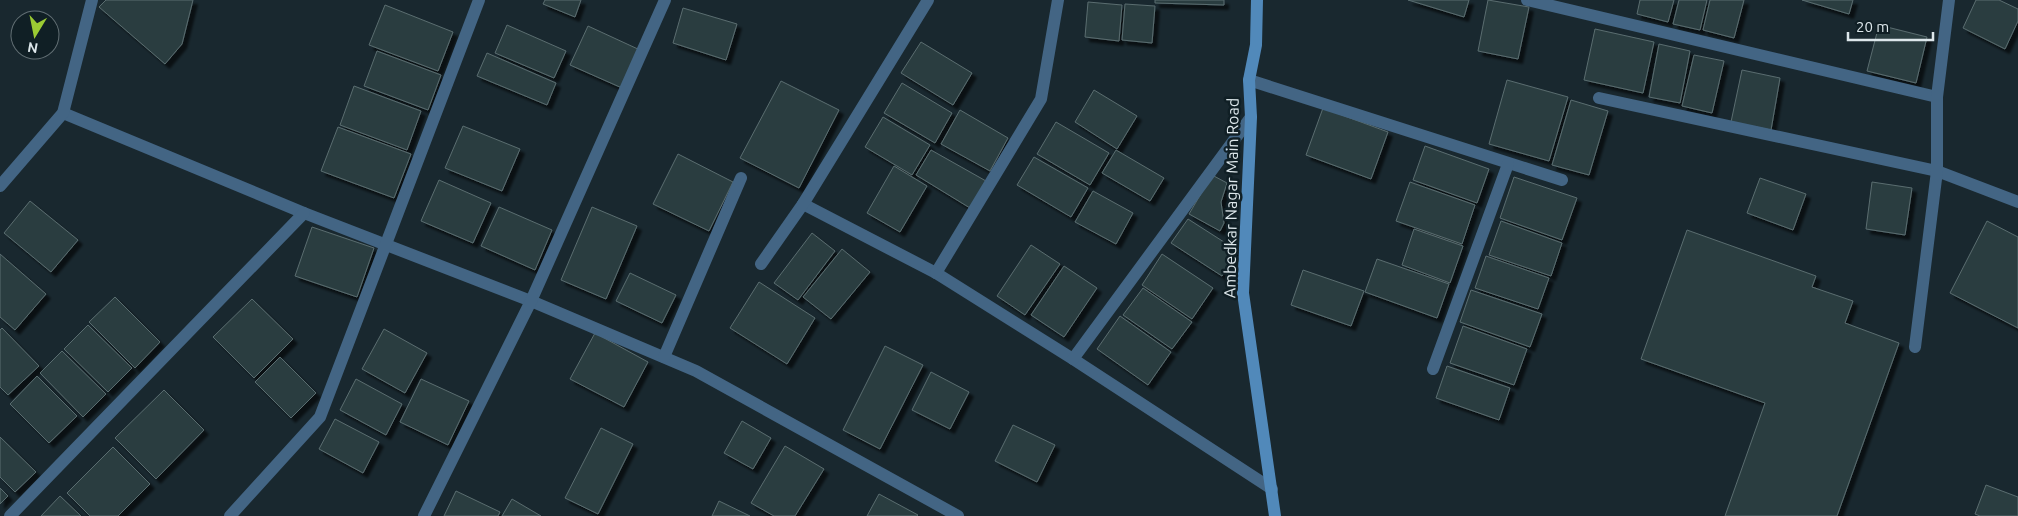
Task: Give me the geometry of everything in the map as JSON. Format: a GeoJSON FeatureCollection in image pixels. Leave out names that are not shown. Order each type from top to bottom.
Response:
{"type":"FeatureCollection","features":[{"type":"Feature","properties":{"kind":"street"},"geometry":{"type":"LineString","coordinates":[[0,186],[63,113],[92,0]]}},
{"type":"Feature","properties":{"kind":"street"},"geometry":{"type":"LineString","coordinates":[[230,516],[320,418],[388,245],[479,0]]}},
{"type":"Feature","properties":{"kind":"street"},"geometry":{"type":"LineString","coordinates":[[424,516],[531,301],[665,0]]}},
{"type":"Feature","properties":{"kind":"street"},"geometry":{"type":"LineString","coordinates":[[761,264],[803,204],[928,0]]}},
{"type":"Feature","properties":{"kind":"street"},"geometry":{"type":"LineString","coordinates":[[936,273],[1042,99],[1058,0]]}},
{"type":"Feature","properties":{"kind":"street","name":"Ambedkar Nagar Main Road"},"geometry":{"type":"LineString","coordinates":[[1257,0],[1256,45],[1249,80],[1252,117],[1243,293],[1275,516]]}},
{"type":"Feature","properties":{"kind":"street"},"geometry":{"type":"LineString","coordinates":[[1527,0],[1937,97]]}},
{"type":"Feature","properties":{"kind":"street"},"geometry":{"type":"LineString","coordinates":[[1915,347],[1937,171],[1937,97],[1949,0]]}},
{"type":"Feature","properties":{"kind":"street"},"geometry":{"type":"LineString","coordinates":[[1249,80],[1562,180]]}},
{"type":"Feature","properties":{"kind":"street"},"geometry":{"type":"LineString","coordinates":[[1599,98],[1937,171],[2018,202]]}},
{"type":"Feature","properties":{"kind":"street"},"geometry":{"type":"LineString","coordinates":[[63,113],[304,213],[531,301],[696,371],[940,511],[958,516]]}},
{"type":"Feature","properties":{"kind":"street"},"geometry":{"type":"LineString","coordinates":[[1073,359],[1252,117]]}},
{"type":"Feature","properties":{"kind":"street"},"geometry":{"type":"LineString","coordinates":[[1432,369],[1508,164]]}},
{"type":"Feature","properties":{"kind":"street"},"geometry":{"type":"LineString","coordinates":[[664,358],[741,178]]}},
{"type":"Feature","properties":{"kind":"street"},"geometry":{"type":"LineString","coordinates":[[803,204],[936,273],[1073,359],[1272,489]]}},
{"type":"Feature","properties":{"kind":"street"},"geometry":{"type":"LineString","coordinates":[[10,516],[304,213]]}},
{"type":"Feature","properties":{"kind":"building"},"geometry":{"type":"Polygon","coordinates":[[[106,0],[193,0],[182,44],[165,64],[99,7],[106,0]]]}},
{"type":"Feature","properties":{"kind":"building"},"geometry":{"type":"Polygon","coordinates":[[[545,0],[581,0],[575,17],[543,4],[545,0]]]}},
{"type":"Feature","properties":{"kind":"building"},"geometry":{"type":"Polygon","coordinates":[[[1155,0],[1224,0],[1224,5],[1155,3],[1155,0]]]}},
{"type":"Feature","properties":{"kind":"building"},"geometry":{"type":"Polygon","coordinates":[[[1408,0],[1469,0],[1464,17],[1408,0]]]}},
{"type":"Feature","properties":{"kind":"building"},"geometry":{"type":"Polygon","coordinates":[[[1488,0],[1529,7],[1518,59],[1478,51],[1488,0]]]}},
{"type":"Feature","properties":{"kind":"building"},"geometry":{"type":"Polygon","coordinates":[[[1640,0],[1674,0],[1668,22],[1637,14],[1640,0]]]}},
{"type":"Feature","properties":{"kind":"building"},"geometry":{"type":"Polygon","coordinates":[[[1679,0],[1707,0],[1700,30],[1673,24],[1679,0]]]}},
{"type":"Feature","properties":{"kind":"building"},"geometry":{"type":"Polygon","coordinates":[[[1710,0],[1744,0],[1734,38],[1703,30],[1710,0]]]}},
{"type":"Feature","properties":{"kind":"building"},"geometry":{"type":"Polygon","coordinates":[[[1802,0],[1853,0],[1849,14],[1802,0]]]}},
{"type":"Feature","properties":{"kind":"building"},"geometry":{"type":"Polygon","coordinates":[[[1976,0],[1999,0],[2018,9],[2018,21],[2005,49],[1963,28],[1976,0]]]}},
{"type":"Feature","properties":{"kind":"building"},"geometry":{"type":"Polygon","coordinates":[[[1088,2],[1122,5],[1119,41],[1085,37],[1088,2]]]}},
{"type":"Feature","properties":{"kind":"building"},"geometry":{"type":"Polygon","coordinates":[[[1125,4],[1155,6],[1152,43],[1122,40],[1125,4]]]}},
{"type":"Feature","properties":{"kind":"building"},"geometry":{"type":"Polygon","coordinates":[[[385,5],[453,32],[438,71],[369,45],[385,5]]]}},
{"type":"Feature","properties":{"kind":"building"},"geometry":{"type":"Polygon","coordinates":[[[683,8],[737,24],[726,60],[673,43],[683,8]]]}},
{"type":"Feature","properties":{"kind":"building"},"geometry":{"type":"Polygon","coordinates":[[[507,25],[566,51],[554,78],[495,53],[507,25]]]}},
{"type":"Feature","properties":{"kind":"building"},"geometry":{"type":"Polygon","coordinates":[[[1879,25],[1927,37],[1916,83],[1867,71],[1879,25]]]}},
{"type":"Feature","properties":{"kind":"building"},"geometry":{"type":"Polygon","coordinates":[[[588,26],[640,50],[622,88],[570,65],[588,26]]]}},
{"type":"Feature","properties":{"kind":"building"},"geometry":{"type":"Polygon","coordinates":[[[1595,29],[1654,42],[1643,93],[1584,80],[1595,29]]]}},
{"type":"Feature","properties":{"kind":"building"},"geometry":{"type":"Polygon","coordinates":[[[921,42],[972,73],[953,105],[901,73],[921,42]]]}},
{"type":"Feature","properties":{"kind":"building"},"geometry":{"type":"Polygon","coordinates":[[[1659,44],[1690,51],[1680,103],[1649,97],[1659,44]]]}},
{"type":"Feature","properties":{"kind":"building"},"geometry":{"type":"Polygon","coordinates":[[[377,51],[441,75],[428,110],[364,86],[377,51]]]}},
{"type":"Feature","properties":{"kind":"building"},"geometry":{"type":"Polygon","coordinates":[[[487,53],[556,83],[547,105],[477,76],[487,53]]]}},
{"type":"Feature","properties":{"kind":"building"},"geometry":{"type":"Polygon","coordinates":[[[1694,55],[1724,61],[1712,113],[1682,106],[1694,55]]]}},
{"type":"Feature","properties":{"kind":"building"},"geometry":{"type":"Polygon","coordinates":[[[1742,70],[1780,78],[1771,130],[1731,122],[1742,70]]]}},
{"type":"Feature","properties":{"kind":"building"},"geometry":{"type":"Polygon","coordinates":[[[1507,80],[1568,97],[1549,161],[1489,144],[1507,80]]]}},
{"type":"Feature","properties":{"kind":"building"},"geometry":{"type":"Polygon","coordinates":[[[781,81],[839,110],[799,188],[740,158],[781,81]]]}},
{"type":"Feature","properties":{"kind":"building"},"geometry":{"type":"Polygon","coordinates":[[[902,83],[952,113],[935,143],[884,113],[902,83]]]}},
{"type":"Feature","properties":{"kind":"building"},"geometry":{"type":"Polygon","coordinates":[[[354,86],[421,111],[407,150],[340,125],[354,86]]]}},
{"type":"Feature","properties":{"kind":"building"},"geometry":{"type":"Polygon","coordinates":[[[1094,90],[1137,116],[1117,149],[1075,122],[1094,90]]]}},
{"type":"Feature","properties":{"kind":"building"},"geometry":{"type":"Polygon","coordinates":[[[1571,100],[1608,111],[1589,175],[1552,165],[1571,100]]]}},
{"type":"Feature","properties":{"kind":"building"},"geometry":{"type":"Polygon","coordinates":[[[1323,108],[1388,132],[1371,179],[1306,155],[1323,108]]]}},
{"type":"Feature","properties":{"kind":"building"},"geometry":{"type":"Polygon","coordinates":[[[960,110],[1008,138],[990,171],[941,144],[960,110]]]}},
{"type":"Feature","properties":{"kind":"building"},"geometry":{"type":"Polygon","coordinates":[[[883,117],[930,145],[912,175],[865,147],[883,117]]]}},
{"type":"Feature","properties":{"kind":"building"},"geometry":{"type":"Polygon","coordinates":[[[1056,122],[1109,153],[1090,185],[1037,154],[1056,122]]]}},
{"type":"Feature","properties":{"kind":"building"},"geometry":{"type":"Polygon","coordinates":[[[463,126],[520,149],[502,191],[445,168],[463,126]]]}},
{"type":"Feature","properties":{"kind":"building"},"geometry":{"type":"Polygon","coordinates":[[[338,127],[411,154],[394,198],[321,171],[338,127]]]}},
{"type":"Feature","properties":{"kind":"building"},"geometry":{"type":"Polygon","coordinates":[[[1425,146],[1489,169],[1477,203],[1413,180],[1425,146]]]}},
{"type":"Feature","properties":{"kind":"building"},"geometry":{"type":"Polygon","coordinates":[[[931,150],[986,181],[970,208],[916,175],[931,150]]]}},
{"type":"Feature","properties":{"kind":"building"},"geometry":{"type":"Polygon","coordinates":[[[1116,150],[1164,178],[1150,201],[1102,173],[1116,150]]]}},
{"type":"Feature","properties":{"kind":"building"},"geometry":{"type":"Polygon","coordinates":[[[678,154],[733,182],[709,231],[653,204],[678,154]]]}},
{"type":"Feature","properties":{"kind":"building"},"geometry":{"type":"Polygon","coordinates":[[[1034,157],[1088,188],[1071,217],[1017,185],[1034,157]]]}},
{"type":"Feature","properties":{"kind":"building"},"geometry":{"type":"Polygon","coordinates":[[[894,166],[927,186],[900,232],[867,213],[894,166]]]}},
{"type":"Feature","properties":{"kind":"building"},"geometry":{"type":"Polygon","coordinates":[[[1212,175],[1227,183],[1221,202],[1224,223],[1220,231],[1189,214],[1212,175]]]}},
{"type":"Feature","properties":{"kind":"building"},"geometry":{"type":"Polygon","coordinates":[[[1514,177],[1577,198],[1562,240],[1500,218],[1514,177]]]}},
{"type":"Feature","properties":{"kind":"building"},"geometry":{"type":"Polygon","coordinates":[[[1760,178],[1806,194],[1793,230],[1747,213],[1760,178]]]}},
{"type":"Feature","properties":{"kind":"building"},"geometry":{"type":"Polygon","coordinates":[[[439,180],[491,203],[473,243],[421,221],[439,180]]]}},
{"type":"Feature","properties":{"kind":"building"},"geometry":{"type":"Polygon","coordinates":[[[1410,182],[1475,205],[1462,244],[1396,221],[1410,182]]]}},
{"type":"Feature","properties":{"kind":"building"},"geometry":{"type":"Polygon","coordinates":[[[1872,182],[1912,188],[1905,235],[1866,229],[1872,182]]]}},
{"type":"Feature","properties":{"kind":"building"},"geometry":{"type":"Polygon","coordinates":[[[1093,191],[1133,213],[1116,244],[1075,222],[1093,191]]]}},
{"type":"Feature","properties":{"kind":"building"},"geometry":{"type":"Polygon","coordinates":[[[30,201],[78,240],[51,272],[4,233],[30,201]]]}},
{"type":"Feature","properties":{"kind":"building"},"geometry":{"type":"Polygon","coordinates":[[[499,207],[552,230],[535,270],[481,246],[499,207]]]}},
{"type":"Feature","properties":{"kind":"building"},"geometry":{"type":"Polygon","coordinates":[[[592,207],[637,226],[606,299],[561,280],[592,207]]]}},
{"type":"Feature","properties":{"kind":"building"},"geometry":{"type":"Polygon","coordinates":[[[1188,219],[1238,251],[1222,276],[1171,243],[1188,219]]]}},
{"type":"Feature","properties":{"kind":"building"},"geometry":{"type":"Polygon","coordinates":[[[1501,221],[1562,243],[1551,276],[1489,255],[1501,221]]]}},
{"type":"Feature","properties":{"kind":"building"},"geometry":{"type":"Polygon","coordinates":[[[1987,221],[2018,237],[2018,328],[1950,293],[1987,221]]]}},
{"type":"Feature","properties":{"kind":"building"},"geometry":{"type":"Polygon","coordinates":[[[312,227],[374,248],[357,297],[295,276],[312,227]]]}},
{"type":"Feature","properties":{"kind":"building"},"geometry":{"type":"Polygon","coordinates":[[[1414,229],[1463,246],[1450,283],[1402,265],[1414,229]]]}},
{"type":"Feature","properties":{"kind":"building"},"geometry":{"type":"Polygon","coordinates":[[[1687,230],[1816,276],[1812,287],[1853,301],[1845,323],[1899,343],[1837,516],[1725,516],[1765,403],[1641,359],[1687,230]]]}},
{"type":"Feature","properties":{"kind":"building"},"geometry":{"type":"Polygon","coordinates":[[[812,233],[835,251],[798,300],[774,283],[812,233]]]}},
{"type":"Feature","properties":{"kind":"building"},"geometry":{"type":"Polygon","coordinates":[[[1031,245],[1060,264],[1025,315],[997,296],[1031,245]]]}},
{"type":"Feature","properties":{"kind":"building"},"geometry":{"type":"Polygon","coordinates":[[[842,249],[870,272],[831,319],[803,297],[842,249]]]}},
{"type":"Feature","properties":{"kind":"building"},"geometry":{"type":"Polygon","coordinates":[[[0,254],[46,294],[15,330],[0,317],[0,254]]]}},
{"type":"Feature","properties":{"kind":"building"},"geometry":{"type":"Polygon","coordinates":[[[1162,254],[1213,288],[1192,319],[1142,285],[1162,254]]]}},
{"type":"Feature","properties":{"kind":"building"},"geometry":{"type":"Polygon","coordinates":[[[1486,256],[1549,278],[1538,309],[1475,288],[1486,256]]]}},
{"type":"Feature","properties":{"kind":"building"},"geometry":{"type":"Polygon","coordinates":[[[1377,259],[1449,284],[1437,318],[1365,292],[1377,259]]]}},
{"type":"Feature","properties":{"kind":"building"},"geometry":{"type":"Polygon","coordinates":[[[1064,266],[1097,288],[1064,337],[1031,315],[1064,266]]]}},
{"type":"Feature","properties":{"kind":"building"},"geometry":{"type":"Polygon","coordinates":[[[1303,270],[1364,291],[1351,326],[1291,305],[1303,270]]]}},
{"type":"Feature","properties":{"kind":"building"},"geometry":{"type":"Polygon","coordinates":[[[630,273],[676,295],[662,323],[616,301],[630,273]]]}},
{"type":"Feature","properties":{"kind":"building"},"geometry":{"type":"Polygon","coordinates":[[[759,282],[815,318],[787,364],[730,328],[759,282]]]}},
{"type":"Feature","properties":{"kind":"building"},"geometry":{"type":"Polygon","coordinates":[[[1143,288],[1192,322],[1172,349],[1123,315],[1143,288]]]}},
{"type":"Feature","properties":{"kind":"building"},"geometry":{"type":"Polygon","coordinates":[[[1471,290],[1542,314],[1530,347],[1460,322],[1471,290]]]}},
{"type":"Feature","properties":{"kind":"building"},"geometry":{"type":"Polygon","coordinates":[[[115,297],[160,342],[135,368],[89,322],[115,297]]]}},
{"type":"Feature","properties":{"kind":"building"},"geometry":{"type":"Polygon","coordinates":[[[252,299],[293,339],[254,378],[213,337],[252,299]]]}},
{"type":"Feature","properties":{"kind":"building"},"geometry":{"type":"Polygon","coordinates":[[[1120,316],[1171,352],[1148,385],[1097,349],[1120,316]]]}},
{"type":"Feature","properties":{"kind":"building"},"geometry":{"type":"Polygon","coordinates":[[[88,325],[132,368],[108,392],[64,349],[88,325]]]}},
{"type":"Feature","properties":{"kind":"building"},"geometry":{"type":"Polygon","coordinates":[[[1463,326],[1527,349],[1514,385],[1450,363],[1463,326]]]}},
{"type":"Feature","properties":{"kind":"building"},"geometry":{"type":"Polygon","coordinates":[[[2,328],[39,366],[8,395],[0,387],[0,330],[2,328]]]}},
{"type":"Feature","properties":{"kind":"building"},"geometry":{"type":"Polygon","coordinates":[[[384,329],[427,353],[405,393],[362,369],[384,329]]]}},
{"type":"Feature","properties":{"kind":"building"},"geometry":{"type":"Polygon","coordinates":[[[595,333],[648,362],[624,407],[570,379],[595,333]]]}},
{"type":"Feature","properties":{"kind":"building"},"geometry":{"type":"Polygon","coordinates":[[[885,346],[923,365],[880,449],[843,430],[885,346]]]}},
{"type":"Feature","properties":{"kind":"building"},"geometry":{"type":"Polygon","coordinates":[[[62,351],[106,394],[83,417],[40,373],[62,351]]]}},
{"type":"Feature","properties":{"kind":"building"},"geometry":{"type":"Polygon","coordinates":[[[280,357],[316,393],[291,418],[255,382],[280,357]]]}},
{"type":"Feature","properties":{"kind":"building"},"geometry":{"type":"Polygon","coordinates":[[[1447,366],[1510,388],[1499,420],[1436,398],[1447,366]]]}},
{"type":"Feature","properties":{"kind":"building"},"geometry":{"type":"Polygon","coordinates":[[[931,372],[969,392],[950,429],[912,410],[931,372]]]}},
{"type":"Feature","properties":{"kind":"building"},"geometry":{"type":"Polygon","coordinates":[[[37,376],[77,416],[49,443],[10,404],[37,376]]]}},
{"type":"Feature","properties":{"kind":"building"},"geometry":{"type":"Polygon","coordinates":[[[356,379],[402,404],[386,435],[340,410],[356,379]]]}},
{"type":"Feature","properties":{"kind":"building"},"geometry":{"type":"Polygon","coordinates":[[[421,379],[469,401],[448,445],[400,422],[421,379]]]}},
{"type":"Feature","properties":{"kind":"building"},"geometry":{"type":"Polygon","coordinates":[[[164,390],[204,430],[156,479],[115,438],[164,390]]]}},
{"type":"Feature","properties":{"kind":"building"},"geometry":{"type":"Polygon","coordinates":[[[335,419],[379,442],[363,473],[319,449],[335,419]]]}},
{"type":"Feature","properties":{"kind":"building"},"geometry":{"type":"Polygon","coordinates":[[[742,421],[771,438],[753,469],[724,453],[742,421]]]}},
{"type":"Feature","properties":{"kind":"building"},"geometry":{"type":"Polygon","coordinates":[[[1013,425],[1055,445],[1037,482],[995,461],[1013,425]]]}},
{"type":"Feature","properties":{"kind":"building"},"geometry":{"type":"Polygon","coordinates":[[[601,428],[633,444],[598,514],[565,498],[601,428]]]}},
{"type":"Feature","properties":{"kind":"building"},"geometry":{"type":"Polygon","coordinates":[[[0,437],[36,472],[15,492],[0,477],[0,437]]]}},
{"type":"Feature","properties":{"kind":"building"},"geometry":{"type":"Polygon","coordinates":[[[785,446],[824,469],[795,516],[774,516],[751,503],[785,446]]]}},
{"type":"Feature","properties":{"kind":"building"},"geometry":{"type":"Polygon","coordinates":[[[113,447],[150,484],[118,516],[90,516],[67,493],[113,447]]]}},
{"type":"Feature","properties":{"kind":"building"},"geometry":{"type":"Polygon","coordinates":[[[1986,485],[2018,497],[2018,516],[1980,516],[1975,514],[1986,485]]]}},
{"type":"Feature","properties":{"kind":"building"},"geometry":{"type":"Polygon","coordinates":[[[0,488],[8,496],[0,504],[0,488]]]}},
{"type":"Feature","properties":{"kind":"building"},"geometry":{"type":"Polygon","coordinates":[[[456,491],[500,512],[498,516],[444,516],[456,491]]]}},
{"type":"Feature","properties":{"kind":"building"},"geometry":{"type":"Polygon","coordinates":[[[879,494],[918,515],[867,516],[879,494]]]}},
{"type":"Feature","properties":{"kind":"building"},"geometry":{"type":"Polygon","coordinates":[[[60,496],[81,516],[41,516],[60,496]]]}},
{"type":"Feature","properties":{"kind":"building"},"geometry":{"type":"Polygon","coordinates":[[[512,499],[541,516],[502,516],[512,499]]]}},
{"type":"Feature","properties":{"kind":"building"},"geometry":{"type":"Polygon","coordinates":[[[719,501],[750,516],[712,516],[719,501]]]}}]}
